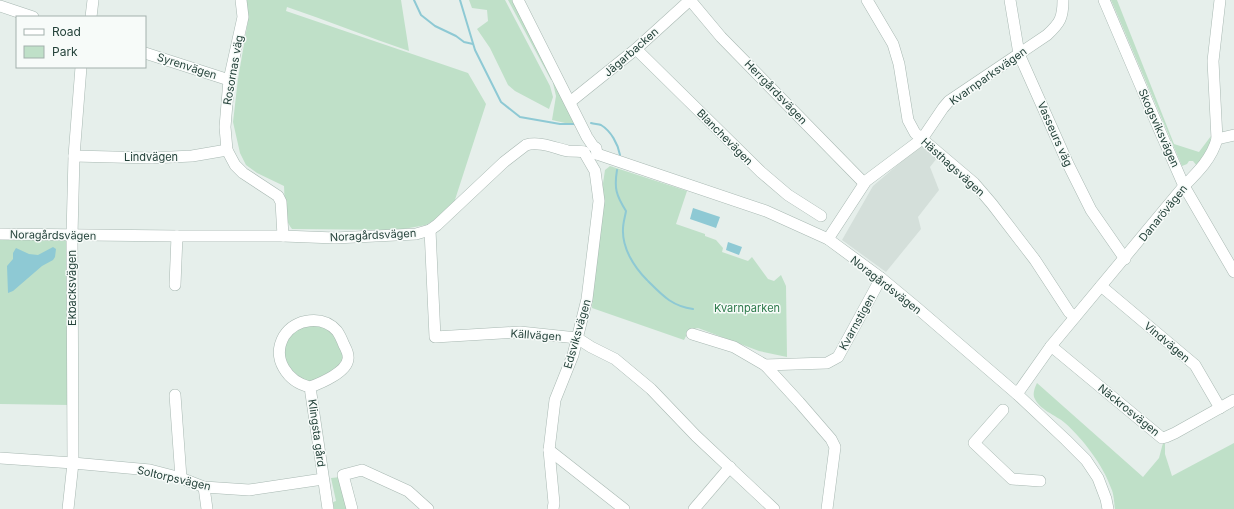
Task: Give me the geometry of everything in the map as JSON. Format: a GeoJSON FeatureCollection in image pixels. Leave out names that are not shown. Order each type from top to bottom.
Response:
{"type":"FeatureCollection","features":[{"type":"Feature","properties":{"kind":"street"},"geometry":{"type":"LineString","coordinates":[[90,16],[93,0]]}},
{"type":"Feature","properties":{"kind":"street","name":"Rosornas väg"},"geometry":{"type":"LineString","coordinates":[[241,0],[243,17],[230,80],[225,127],[227,150],[235,165],[243,173],[278,196],[281,202],[283,236]]}},
{"type":"Feature","properties":{"kind":"street","name":"Edsviksvägen"},"geometry":{"type":"LineString","coordinates":[[518,0],[570,102],[591,153],[599,201],[587,299],[573,355],[555,400],[549,450],[554,502],[553,509]]}},
{"type":"Feature","properties":{"kind":"street","name":"Jägarbacken"},"geometry":{"type":"LineString","coordinates":[[570,102],[636,49],[690,0]]}},
{"type":"Feature","properties":{"kind":"street","name":"Herrgårdsvägen"},"geometry":{"type":"LineString","coordinates":[[690,0],[721,37],[864,183]]}},
{"type":"Feature","properties":{"kind":"street","name":"Hästhagsvägen"},"geometry":{"type":"LineString","coordinates":[[867,0],[893,44],[899,64],[908,120],[915,133],[974,183],[1019,238],[1075,317]]}},
{"type":"Feature","properties":{"kind":"street","name":"Vasseurs väg"},"geometry":{"type":"LineString","coordinates":[[1010,0],[1019,54],[1068,164],[1092,210],[1125,259]]}},
{"type":"Feature","properties":{"kind":"street","name":"Kvarnparksvägen"},"geometry":{"type":"LineString","coordinates":[[828,239],[864,183],[922,139],[949,101],[1019,54],[1047,34],[1058,24],[1061,16],[1063,0]]}},
{"type":"Feature","properties":{"kind":"street","name":"Skogsviksvägen"},"geometry":{"type":"LineString","coordinates":[[1104,0],[1158,129],[1184,186],[1234,272]]}},
{"type":"Feature","properties":{"kind":"street","name":"Danarövägen"},"geometry":{"type":"LineString","coordinates":[[1017,394],[1051,346],[1125,259],[1214,150],[1217,139],[1213,62],[1220,0]]}},
{"type":"Feature","properties":{"kind":"street"},"geometry":{"type":"LineString","coordinates":[[0,6],[30,16]]}},
{"type":"Feature","properties":{"kind":"street","name":"Blanchevägen"},"geometry":{"type":"LineString","coordinates":[[636,49],[761,172],[788,195],[820,216]]}},
{"type":"Feature","properties":{"kind":"street","name":"Syrenvägen"},"geometry":{"type":"LineString","coordinates":[[146,53],[230,80]]}},
{"type":"Feature","properties":{"kind":"street","name":"Ekbacksvägen"},"geometry":{"type":"LineString","coordinates":[[68,509],[73,463],[72,235],[74,156],[81,68]]}},
{"type":"Feature","properties":{"kind":"street"},"geometry":{"type":"LineString","coordinates":[[1217,139],[1234,135]]}},
{"type":"Feature","properties":{"kind":"street","name":"Noragårdsvägen"},"geometry":{"type":"LineString","coordinates":[[0,234],[343,237],[416,234],[430,230],[437,225],[504,162],[526,145],[539,144],[569,151],[591,153],[766,211],[828,239],[881,278],[1017,394],[1066,440],[1086,460],[1098,478],[1108,509]]}},
{"type":"Feature","properties":{"kind":"street","name":"Lindvägen"},"geometry":{"type":"LineString","coordinates":[[74,156],[152,158],[192,156],[227,150]]}},
{"type":"Feature","properties":{"kind":"street","name":"Källvägen"},"geometry":{"type":"LineString","coordinates":[[430,230],[435,337],[520,332],[577,338],[615,359],[651,389],[696,436],[774,509]]}},
{"type":"Feature","properties":{"kind":"street"},"geometry":{"type":"LineString","coordinates":[[175,285],[177,236]]}},
{"type":"Feature","properties":{"kind":"street","name":"Kvarnstigen"},"geometry":{"type":"LineString","coordinates":[[765,365],[827,363],[838,357],[881,278]]}},
{"type":"Feature","properties":{"kind":"street","name":"Vindvägen"},"geometry":{"type":"LineString","coordinates":[[1101,286],[1195,365],[1220,408]]}},
{"type":"Feature","properties":{"kind":"street","name":"Klingsta gård"},"geometry":{"type":"LineString","coordinates":[[313,320],[331,325],[339,334],[348,353],[348,360],[345,368],[322,382],[310,387],[296,382],[290,377],[281,364],[280,355],[282,341],[285,335],[298,324],[313,320]]}},
{"type":"Feature","properties":{"kind":"street"},"geometry":{"type":"LineString","coordinates":[[692,334],[734,347],[765,365],[831,439],[835,446],[827,509]]}},
{"type":"Feature","properties":{"kind":"street","name":"Näckrosvägen"},"geometry":{"type":"LineString","coordinates":[[1051,346],[1162,438],[1175,433],[1234,400]]}},
{"type":"Feature","properties":{"kind":"street","name":"Klingsta gård"},"geometry":{"type":"LineString","coordinates":[[310,387],[328,509]]}},
{"type":"Feature","properties":{"kind":"street"},"geometry":{"type":"LineString","coordinates":[[175,395],[181,478]]}},
{"type":"Feature","properties":{"kind":"street"},"geometry":{"type":"LineString","coordinates":[[1003,410],[974,444],[1012,479],[1040,481]]}},
{"type":"Feature","properties":{"kind":"street"},"geometry":{"type":"LineString","coordinates":[[549,450],[624,509]]}},
{"type":"Feature","properties":{"kind":"street","name":"Soltorpsvägen"},"geometry":{"type":"LineString","coordinates":[[0,458],[150,470],[181,478],[204,487],[249,490],[323,479]]}},
{"type":"Feature","properties":{"kind":"street"},"geometry":{"type":"LineString","coordinates":[[694,509],[730,467]]}},
{"type":"Feature","properties":{"kind":"street"},"geometry":{"type":"LineString","coordinates":[[352,509],[342,475],[362,470],[408,490],[428,509]]}},
{"type":"Feature","properties":{"kind":"street"},"geometry":{"type":"LineString","coordinates":[[204,487],[207,509]]}},
{"type":"Feature","properties":{"kind":"shaded area"},"geometry":{"type":"Polygon","coordinates":[[[921,145],[937,158],[930,167],[939,190],[918,217],[921,229],[886,272],[842,240],[873,186],[921,145]]]}},
{"type":"Feature","properties":{"kind":"green space"},"geometry":{"type":"Polygon","coordinates":[[[246,0],[401,0],[409,51],[287,7],[286,11],[468,73],[486,104],[452,209],[426,225],[398,230],[292,229],[287,220],[284,186],[257,173],[246,165],[240,153],[233,122],[238,79],[248,21],[246,20],[246,0]]]}},
{"type":"Feature","properties":{"kind":"green space"},"geometry":{"type":"Polygon","coordinates":[[[469,0],[505,0],[550,86],[553,97],[549,109],[515,91],[508,85],[490,48],[477,29],[488,21],[487,10],[472,8],[469,0]]]}},
{"type":"Feature","properties":{"kind":"green space"},"geometry":{"type":"Polygon","coordinates":[[[508,0],[514,0],[552,80],[551,80],[508,0]]]}},
{"type":"Feature","properties":{"kind":"green space"},"geometry":{"type":"Polygon","coordinates":[[[1111,0],[1117,0],[1174,144],[1199,152],[1211,136],[1210,147],[1197,166],[1193,161],[1189,161],[1187,164],[1182,166],[1111,0]]]}},
{"type":"Feature","properties":{"kind":"green space"},"geometry":{"type":"Polygon","coordinates":[[[556,82],[578,126],[552,120],[556,96],[553,83],[556,82]]]}},
{"type":"Feature","properties":{"kind":"green space","name":"Kvarnparken"},"geometry":{"type":"Polygon","coordinates":[[[610,166],[687,191],[676,224],[705,234],[705,236],[716,240],[723,248],[722,252],[748,261],[752,257],[768,279],[774,281],[781,275],[786,286],[787,357],[759,351],[698,328],[689,330],[684,340],[592,308],[595,237],[605,170],[610,166]]]}},
{"type":"Feature","properties":{"kind":"green space"},"geometry":{"type":"Polygon","coordinates":[[[0,237],[62,237],[68,242],[70,405],[0,404],[0,237]]]}},
{"type":"Feature","properties":{"kind":"green space"},"geometry":{"type":"Polygon","coordinates":[[[311,323],[332,331],[344,355],[340,366],[312,383],[298,378],[285,363],[284,349],[290,334],[311,323]]]}},
{"type":"Feature","properties":{"kind":"green space"},"geometry":{"type":"Polygon","coordinates":[[[1037,383],[1143,477],[1159,458],[1163,443],[1165,444],[1165,454],[1172,476],[1234,443],[1234,509],[1115,509],[1113,493],[1103,470],[1092,453],[1065,423],[1036,402],[1034,393],[1037,383]]]}},
{"type":"Feature","properties":{"kind":"green space"},"geometry":{"type":"Polygon","coordinates":[[[341,477],[349,509],[334,509],[333,502],[336,501],[331,478],[341,477]]]}},
{"type":"Feature","properties":{"kind":"water"},"geometry":{"type":"Polygon","coordinates":[[[693,208],[720,217],[716,228],[690,219],[693,208]]]}},
{"type":"Feature","properties":{"kind":"water"},"geometry":{"type":"Polygon","coordinates":[[[728,242],[742,247],[739,255],[726,250],[728,242]]]}},
{"type":"Feature","properties":{"kind":"water"},"geometry":{"type":"Polygon","coordinates":[[[53,247],[56,249],[53,260],[42,266],[13,291],[8,293],[7,266],[13,259],[13,253],[16,248],[29,254],[38,255],[53,247]]]}},
{"type":"Feature","properties":{"kind":"waterway"},"geometry":{"type":"LineString","coordinates":[[414,0],[421,15],[435,26],[456,36],[464,42],[473,44]]}},
{"type":"Feature","properties":{"kind":"waterway"},"geometry":{"type":"LineString","coordinates":[[460,0],[475,50],[501,102],[520,117],[560,124],[574,124]]}},
{"type":"Feature","properties":{"kind":"waterway"},"geometry":{"type":"LineString","coordinates":[[591,123],[601,125],[611,134],[616,142],[620,155]]}},
{"type":"Feature","properties":{"kind":"waterway"},"geometry":{"type":"LineString","coordinates":[[617,170],[616,187],[620,200],[626,211],[623,227],[624,243],[633,263],[647,280]]}},
{"type":"Feature","properties":{"kind":"waterway"},"geometry":{"type":"LineString","coordinates":[[648,281],[668,300],[686,308],[693,309]]}}]}
